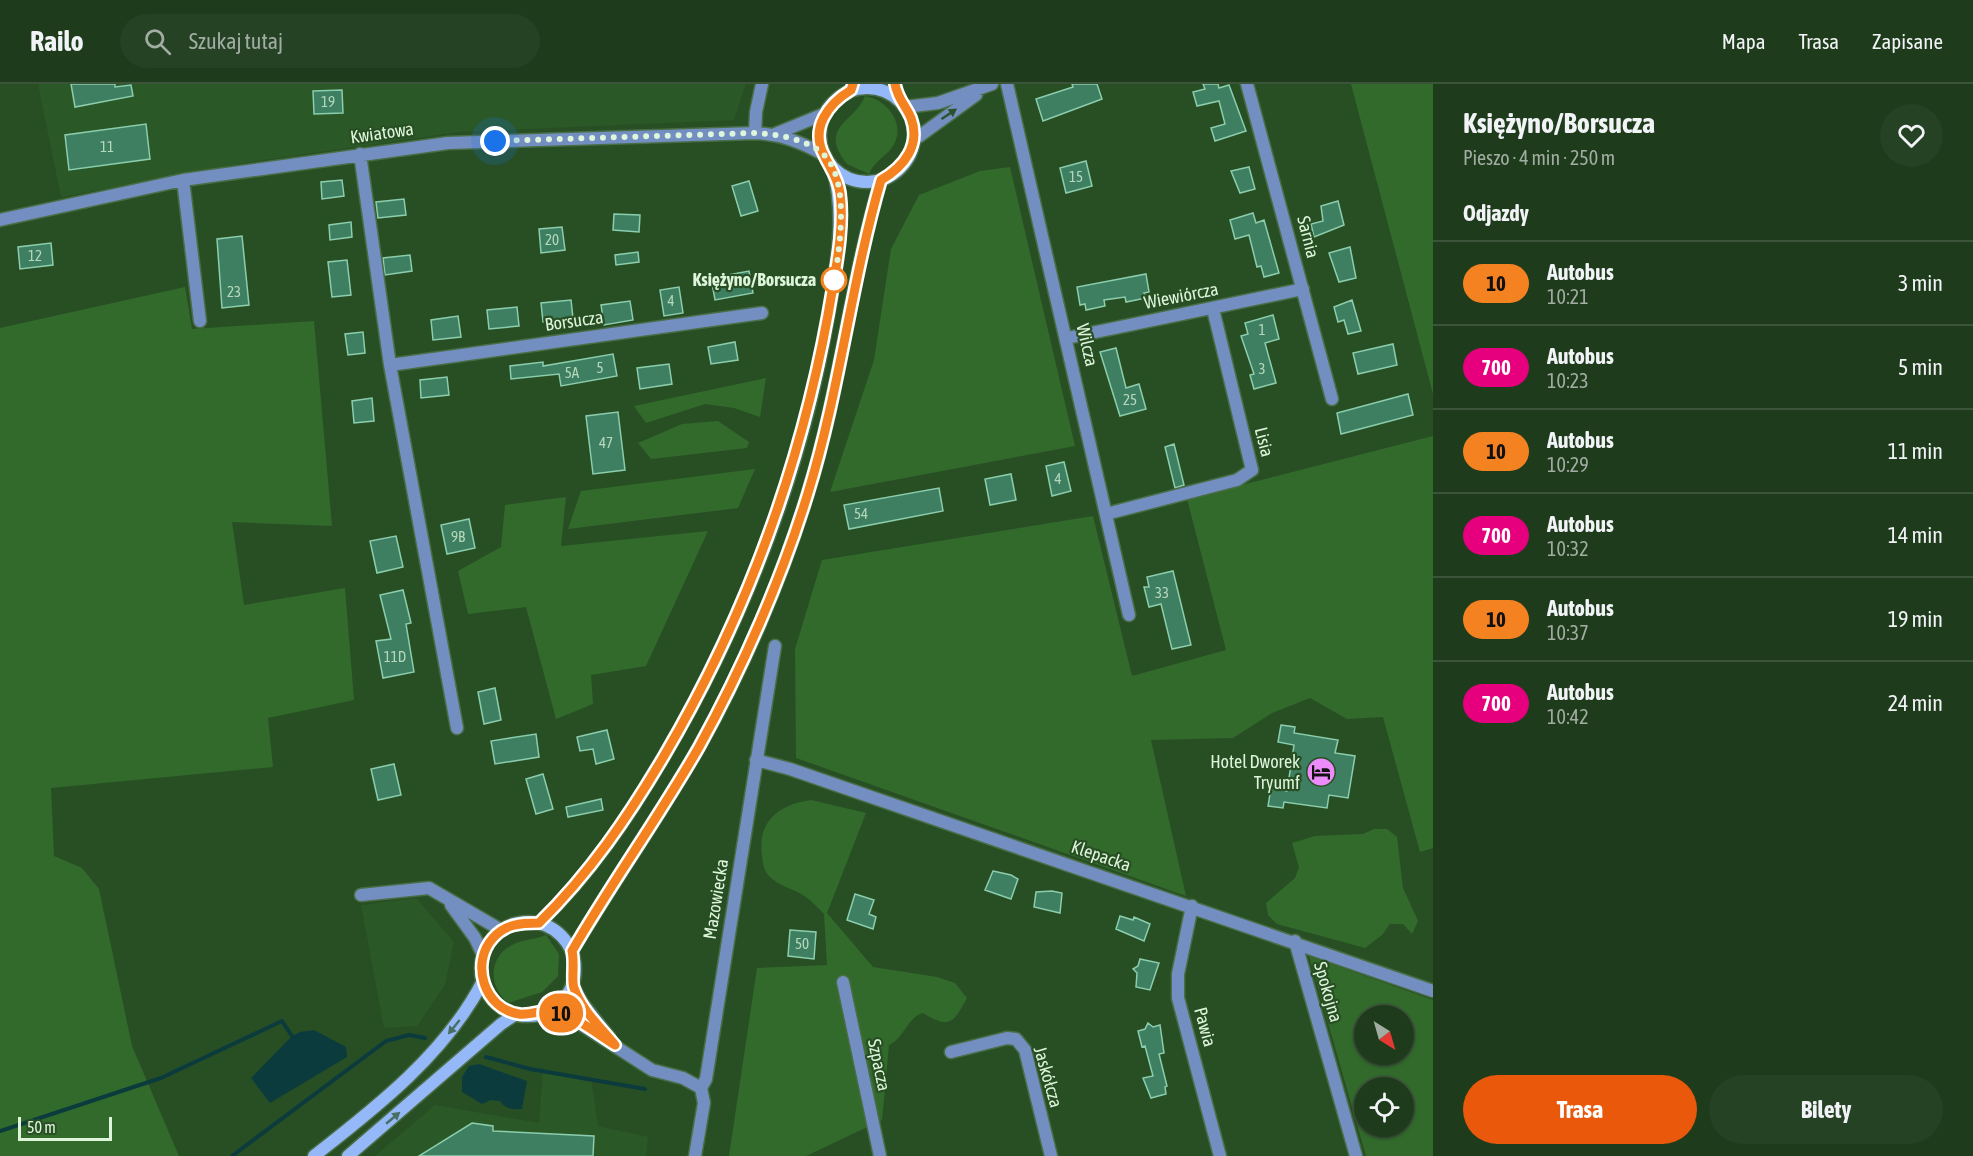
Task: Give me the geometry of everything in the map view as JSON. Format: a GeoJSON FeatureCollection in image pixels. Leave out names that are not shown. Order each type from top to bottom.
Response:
{"type":"FeatureCollection","features":[{"type":"Feature","properties":{"kind":"main road"},"geometry":{"type":"LineString","coordinates":[[833,168],[855,181],[881,180],[897,171],[908,157],[914,140],[910,117],[901,103],[895,84]]}},
{"type":"Feature","properties":{"kind":"main road"},"geometry":{"type":"LineString","coordinates":[[539,923],[568,895],[599,857],[643,791],[715,661],[759,561],[783,494],[810,404],[824,341],[836,268],[840,193],[833,168],[823,154],[819,134],[824,114],[835,100],[852,87],[876,88],[901,103]]}},
{"type":"Feature","properties":{"kind":"main road"},"geometry":{"type":"LineString","coordinates":[[572,951],[699,747],[732,682],[778,576],[807,495],[829,419],[881,180]]}},
{"type":"Feature","properties":{"kind":"main road"},"geometry":{"type":"LineString","coordinates":[[519,922],[539,923],[559,933],[572,951],[575,962],[572,985],[564,999],[551,1010],[534,1015],[516,1014],[499,1005],[486,990],[483,981],[483,955],[490,941],[501,930],[519,922]]}},
{"type":"Feature","properties":{"kind":"main road"},"geometry":{"type":"LineString","coordinates":[[314,1156],[418,1068],[469,1007],[483,981]]}},
{"type":"Feature","properties":{"kind":"main road"},"geometry":{"type":"LineString","coordinates":[[348,1156],[501,1024],[516,1014]]}},
{"type":"Feature","properties":{"kind":"street"},"geometry":{"type":"LineString","coordinates":[[755,133],[756,112],[762,84]]}},
{"type":"Feature","properties":{"kind":"street","name":"Wilcza"},"geometry":{"type":"LineString","coordinates":[[1007,84],[1129,615]]}},
{"type":"Feature","properties":{"kind":"street","name":"Sarnia"},"geometry":{"type":"LineString","coordinates":[[1247,84],[1332,399]]}},
{"type":"Feature","properties":{"kind":"street"},"geometry":{"type":"LineString","coordinates":[[901,103],[938,103],[988,86]]}},
{"type":"Feature","properties":{"kind":"street"},"geometry":{"type":"LineString","coordinates":[[914,140],[988,86]]}},
{"type":"Feature","properties":{"kind":"street","name":"Kwiatowa"},"geometry":{"type":"LineString","coordinates":[[775,134],[824,114]]}},
{"type":"Feature","properties":{"kind":"street","name":"Kwiatowa"},"geometry":{"type":"LineString","coordinates":[[0,220],[183,180],[448,142],[755,133],[775,134],[798,141],[823,154]]}},
{"type":"Feature","properties":{"kind":"street"},"geometry":{"type":"LineString","coordinates":[[360,154],[390,365],[457,728]]}},
{"type":"Feature","properties":{"kind":"street"},"geometry":{"type":"LineString","coordinates":[[183,180],[200,321]]}},
{"type":"Feature","properties":{"kind":"street","name":"Wiewiórcza"},"geometry":{"type":"LineString","coordinates":[[1067,338],[1303,289]]}},
{"type":"Feature","properties":{"kind":"street","name":"Lisia"},"geometry":{"type":"LineString","coordinates":[[1106,514],[1237,480],[1252,470],[1213,309]]}},
{"type":"Feature","properties":{"kind":"street","name":"Borsucza"},"geometry":{"type":"LineString","coordinates":[[390,365],[762,313]]}},
{"type":"Feature","properties":{"kind":"street","name":"Mazowiecka"},"geometry":{"type":"LineString","coordinates":[[695,1156],[704,1103],[701,1088],[706,1079],[775,646]]}},
{"type":"Feature","properties":{"kind":"street","name":"Klepacka"},"geometry":{"type":"LineString","coordinates":[[756,760],[790,769],[1295,941],[1433,991]]}},
{"type":"Feature","properties":{"kind":"street"},"geometry":{"type":"LineString","coordinates":[[361,895],[429,888],[501,930]]}},
{"type":"Feature","properties":{"kind":"street"},"geometry":{"type":"LineString","coordinates":[[447,899],[475,938],[483,955]]}},
{"type":"Feature","properties":{"kind":"street","name":"Pawia"},"geometry":{"type":"LineString","coordinates":[[1192,906],[1178,974],[1178,998],[1220,1156]]}},
{"type":"Feature","properties":{"kind":"street","name":"Spokojna"},"geometry":{"type":"LineString","coordinates":[[1295,941],[1356,1156]]}},
{"type":"Feature","properties":{"kind":"street","name":"Szpacza"},"geometry":{"type":"LineString","coordinates":[[843,981],[880,1156]]}},
{"type":"Feature","properties":{"kind":"street"},"geometry":{"type":"LineString","coordinates":[[572,985],[582,1003],[615,1045]]}},
{"type":"Feature","properties":{"kind":"street"},"geometry":{"type":"LineString","coordinates":[[551,1010],[568,1016],[652,1070],[683,1077],[701,1088]]}},
{"type":"Feature","properties":{"kind":"street","name":"Jaskółcza"},"geometry":{"type":"LineString","coordinates":[[951,1052],[1007,1038],[1016,1039],[1025,1050],[1051,1156]]}},
{"type":"Feature","properties":{"kind":"shaded area"},"geometry":{"type":"Polygon","coordinates":[[[38,84],[746,84],[734,120],[459,132],[250,162],[61,197],[38,84]]]}},
{"type":"Feature","properties":{"kind":"shaded area"},"geometry":{"type":"Polygon","coordinates":[[[1351,84],[1433,84],[1433,394],[1351,84]]]}},
{"type":"Feature","properties":{"kind":"shaded area"},"geometry":{"type":"Polygon","coordinates":[[[865,96],[882,103],[897,124],[896,141],[869,174],[847,164],[839,152],[836,141],[841,126],[865,96]]]}},
{"type":"Feature","properties":{"kind":"shaded area"},"geometry":{"type":"Polygon","coordinates":[[[1010,167],[1075,446],[830,492],[874,360],[891,249],[919,195],[980,171],[1010,167]]]}},
{"type":"Feature","properties":{"kind":"shaded area"},"geometry":{"type":"Polygon","coordinates":[[[185,287],[192,329],[314,321],[332,526],[232,522],[244,605],[345,588],[354,700],[268,718],[273,767],[51,788],[54,856],[82,868],[99,889],[132,1046],[179,1156],[0,1156],[0,328],[185,287]]]}},
{"type":"Feature","properties":{"kind":"shaded area"},"geometry":{"type":"Polygon","coordinates":[[[766,378],[760,417],[734,408],[705,404],[646,423],[634,406],[766,378]]]}},
{"type":"Feature","properties":{"kind":"shaded area"},"geometry":{"type":"Polygon","coordinates":[[[718,421],[749,442],[747,448],[651,459],[638,443],[682,424],[718,421]]]}},
{"type":"Feature","properties":{"kind":"shaded area"},"geometry":{"type":"Polygon","coordinates":[[[1433,436],[1433,848],[1420,852],[1383,717],[1347,719],[1310,698],[1272,713],[1233,738],[1151,740],[1186,896],[796,758],[795,649],[822,560],[1093,516],[1132,676],[1226,650],[1187,499],[1433,436]]]}},
{"type":"Feature","properties":{"kind":"shaded area"},"geometry":{"type":"Polygon","coordinates":[[[755,469],[738,508],[568,529],[581,491],[755,469]]]}},
{"type":"Feature","properties":{"kind":"shaded area"},"geometry":{"type":"Polygon","coordinates":[[[566,497],[561,546],[708,531],[646,666],[591,675],[593,704],[556,719],[526,607],[468,614],[458,571],[501,547],[505,505],[566,497]]]}},
{"type":"Feature","properties":{"kind":"shaded area"},"geometry":{"type":"Polygon","coordinates":[[[811,800],[866,813],[827,913],[873,967],[937,977],[955,983],[967,998],[958,1014],[949,1021],[939,1021],[923,1013],[918,1015],[889,1045],[882,1120],[806,1156],[729,1156],[757,968],[827,965],[824,914],[806,897],[777,883],[770,877],[763,864],[762,855],[763,833],[773,816],[790,806],[811,800]]]}},
{"type":"Feature","properties":{"kind":"shaded area"},"geometry":{"type":"Polygon","coordinates":[[[1374,829],[1387,829],[1397,837],[1403,888],[1418,921],[1412,934],[1403,924],[1390,924],[1382,935],[1365,948],[1277,924],[1268,915],[1266,903],[1295,878],[1299,867],[1292,843],[1315,836],[1363,834],[1374,829]]]}},
{"type":"Feature","properties":{"kind":"shaded area"},"geometry":{"type":"Polygon","coordinates":[[[416,898],[454,942],[445,985],[417,1026],[384,1028],[361,905],[416,898]]]}},
{"type":"Feature","properties":{"kind":"shaded area"},"geometry":{"type":"Polygon","coordinates":[[[546,935],[559,954],[558,976],[542,992],[508,1003],[501,996],[494,980],[495,963],[505,949],[514,944],[546,935]]]}},
{"type":"Feature","properties":{"kind":"shaded area"},"geometry":{"type":"Polygon","coordinates":[[[1309,956],[1433,1000],[1433,1156],[1366,1156],[1361,1137],[1414,1137],[1414,1077],[1354,1077],[1354,1114],[1309,956]]]}},
{"type":"Feature","properties":{"kind":"shaded area"},"geometry":{"type":"Polygon","coordinates":[[[543,1073],[591,1079],[598,1126],[648,1137],[646,1156],[375,1156],[435,1105],[539,1123],[543,1073]]]}},
{"type":"Feature","properties":{"kind":"water"},"geometry":{"type":"Polygon","coordinates":[[[314,1030],[346,1047],[347,1057],[270,1103],[251,1078],[292,1036],[314,1030]]]}},
{"type":"Feature","properties":{"kind":"water"},"geometry":{"type":"Polygon","coordinates":[[[479,1064],[527,1081],[522,1109],[504,1106],[500,1101],[491,1100],[482,1104],[462,1092],[462,1077],[469,1066],[479,1064]]]}},
{"type":"Feature","properties":{"kind":"building"},"geometry":{"type":"Polygon","coordinates":[[[71,84],[115,84],[115,87],[131,85],[133,96],[75,107],[71,84]]]}},
{"type":"Feature","properties":{"kind":"building"},"geometry":{"type":"Polygon","coordinates":[[[1072,84],[1097,84],[1102,99],[1043,121],[1036,99],[1073,87],[1072,84]]]}},
{"type":"Feature","properties":{"kind":"building"},"geometry":{"type":"Polygon","coordinates":[[[1203,84],[1218,84],[1219,88],[1229,85],[1246,131],[1215,141],[1211,128],[1225,124],[1219,101],[1197,106],[1193,92],[1205,89],[1203,84]]]}},
{"type":"Feature","properties":{"kind":"building"},"geometry":{"type":"Polygon","coordinates":[[[342,90],[343,113],[314,114],[313,91],[342,90]]]}},
{"type":"Feature","properties":{"kind":"building"},"geometry":{"type":"Polygon","coordinates":[[[146,124],[150,159],[69,170],[65,135],[146,124]]]}},
{"type":"Feature","properties":{"kind":"building"},"geometry":{"type":"Polygon","coordinates":[[[1086,161],[1092,186],[1066,193],[1060,168],[1086,161]]]}},
{"type":"Feature","properties":{"kind":"building"},"geometry":{"type":"Polygon","coordinates":[[[1249,167],[1255,189],[1240,193],[1231,171],[1249,167]]]}},
{"type":"Feature","properties":{"kind":"building"},"geometry":{"type":"Polygon","coordinates":[[[342,180],[344,196],[322,199],[321,182],[342,180]]]}},
{"type":"Feature","properties":{"kind":"building"},"geometry":{"type":"Polygon","coordinates":[[[749,181],[758,211],[741,216],[732,186],[749,181]]]}},
{"type":"Feature","properties":{"kind":"building"},"geometry":{"type":"Polygon","coordinates":[[[404,199],[406,215],[378,218],[376,202],[404,199]]]}},
{"type":"Feature","properties":{"kind":"building"},"geometry":{"type":"Polygon","coordinates":[[[1338,201],[1344,225],[1314,237],[1311,224],[1323,221],[1321,206],[1338,201]]]}},
{"type":"Feature","properties":{"kind":"building"},"geometry":{"type":"Polygon","coordinates":[[[1253,213],[1256,223],[1264,220],[1279,273],[1264,277],[1261,266],[1257,267],[1249,235],[1235,239],[1230,220],[1253,213]]]}},
{"type":"Feature","properties":{"kind":"building"},"geometry":{"type":"Polygon","coordinates":[[[614,214],[640,215],[639,232],[613,230],[614,214]]]}},
{"type":"Feature","properties":{"kind":"building"},"geometry":{"type":"Polygon","coordinates":[[[351,222],[352,237],[330,240],[329,225],[351,222]]]}},
{"type":"Feature","properties":{"kind":"building"},"geometry":{"type":"Polygon","coordinates":[[[562,227],[565,250],[541,253],[539,229],[562,227]]]}},
{"type":"Feature","properties":{"kind":"building"},"geometry":{"type":"Polygon","coordinates":[[[242,236],[249,305],[222,308],[217,239],[242,236]]]}},
{"type":"Feature","properties":{"kind":"building"},"geometry":{"type":"Polygon","coordinates":[[[51,243],[53,265],[20,269],[18,247],[51,243]]]}},
{"type":"Feature","properties":{"kind":"building"},"geometry":{"type":"Polygon","coordinates":[[[1350,247],[1356,278],[1339,282],[1329,253],[1350,247]]]}},
{"type":"Feature","properties":{"kind":"building"},"geometry":{"type":"Polygon","coordinates":[[[638,252],[639,262],[616,265],[615,255],[638,252]]]}},
{"type":"Feature","properties":{"kind":"building"},"geometry":{"type":"Polygon","coordinates":[[[410,255],[412,271],[385,275],[383,258],[410,255]]]}},
{"type":"Feature","properties":{"kind":"building"},"geometry":{"type":"Polygon","coordinates":[[[347,260],[351,295],[332,297],[328,262],[347,260]]]}},
{"type":"Feature","properties":{"kind":"building"},"geometry":{"type":"Polygon","coordinates":[[[749,271],[753,293],[715,300],[711,278],[749,271]]]}},
{"type":"Feature","properties":{"kind":"building"},"geometry":{"type":"Polygon","coordinates":[[[1146,274],[1149,292],[1144,293],[1146,298],[1126,302],[1125,297],[1104,300],[1105,306],[1086,310],[1085,304],[1080,305],[1077,287],[1146,274]]]}},
{"type":"Feature","properties":{"kind":"building"},"geometry":{"type":"Polygon","coordinates":[[[679,287],[683,313],[664,316],[660,290],[679,287]]]}},
{"type":"Feature","properties":{"kind":"building"},"geometry":{"type":"Polygon","coordinates":[[[571,300],[573,318],[543,322],[541,303],[571,300]]]}},
{"type":"Feature","properties":{"kind":"building"},"geometry":{"type":"Polygon","coordinates":[[[1352,300],[1361,331],[1348,334],[1344,320],[1338,322],[1334,307],[1352,300]]]}},
{"type":"Feature","properties":{"kind":"building"},"geometry":{"type":"Polygon","coordinates":[[[630,301],[633,320],[604,325],[601,305],[630,301]]]}},
{"type":"Feature","properties":{"kind":"building"},"geometry":{"type":"Polygon","coordinates":[[[517,307],[519,326],[489,329],[487,310],[517,307]]]}},
{"type":"Feature","properties":{"kind":"building"},"geometry":{"type":"Polygon","coordinates":[[[1273,315],[1279,339],[1265,343],[1276,383],[1254,389],[1250,375],[1254,374],[1241,336],[1248,334],[1245,323],[1273,315]]]}},
{"type":"Feature","properties":{"kind":"building"},"geometry":{"type":"Polygon","coordinates":[[[458,316],[461,337],[433,340],[431,320],[458,316]]]}},
{"type":"Feature","properties":{"kind":"building"},"geometry":{"type":"Polygon","coordinates":[[[363,332],[365,353],[348,355],[345,334],[363,332]]]}},
{"type":"Feature","properties":{"kind":"building"},"geometry":{"type":"Polygon","coordinates":[[[735,342],[738,360],[711,364],[708,347],[735,342]]]}},
{"type":"Feature","properties":{"kind":"building"},"geometry":{"type":"Polygon","coordinates":[[[1393,344],[1397,365],[1358,374],[1353,353],[1393,344]]]}},
{"type":"Feature","properties":{"kind":"building"},"geometry":{"type":"Polygon","coordinates":[[[1116,348],[1126,388],[1139,384],[1146,409],[1120,416],[1100,352],[1116,348]]]}},
{"type":"Feature","properties":{"kind":"building"},"geometry":{"type":"Polygon","coordinates":[[[613,354],[617,376],[561,386],[559,374],[511,379],[510,366],[543,362],[543,366],[613,354]]]}},
{"type":"Feature","properties":{"kind":"building"},"geometry":{"type":"Polygon","coordinates":[[[669,364],[672,384],[640,389],[637,368],[669,364]]]}},
{"type":"Feature","properties":{"kind":"building"},"geometry":{"type":"Polygon","coordinates":[[[447,377],[449,395],[421,398],[420,380],[447,377]]]}},
{"type":"Feature","properties":{"kind":"building"},"geometry":{"type":"Polygon","coordinates":[[[1408,394],[1413,415],[1341,434],[1337,413],[1408,394]]]}},
{"type":"Feature","properties":{"kind":"building"},"geometry":{"type":"Polygon","coordinates":[[[372,398],[374,421],[354,423],[352,401],[372,398]]]}},
{"type":"Feature","properties":{"kind":"building"},"geometry":{"type":"Polygon","coordinates":[[[618,412],[625,470],[593,474],[586,416],[618,412]]]}},
{"type":"Feature","properties":{"kind":"building"},"geometry":{"type":"Polygon","coordinates":[[[1174,444],[1184,485],[1175,488],[1165,447],[1174,444]]]}},
{"type":"Feature","properties":{"kind":"building"},"geometry":{"type":"Polygon","coordinates":[[[1064,462],[1071,491],[1052,496],[1046,466],[1064,462]]]}},
{"type":"Feature","properties":{"kind":"building"},"geometry":{"type":"Polygon","coordinates":[[[1011,474],[1016,500],[990,505],[985,479],[1011,474]]]}},
{"type":"Feature","properties":{"kind":"building"},"geometry":{"type":"Polygon","coordinates":[[[939,488],[943,511],[849,529],[844,505],[939,488]]]}},
{"type":"Feature","properties":{"kind":"building"},"geometry":{"type":"Polygon","coordinates":[[[469,519],[475,548],[447,554],[441,525],[469,519]]]}},
{"type":"Feature","properties":{"kind":"building"},"geometry":{"type":"Polygon","coordinates":[[[396,536],[403,567],[377,573],[370,541],[396,536]]]}},
{"type":"Feature","properties":{"kind":"building"},"geometry":{"type":"Polygon","coordinates":[[[1173,571],[1191,645],[1172,649],[1161,604],[1149,607],[1144,587],[1149,587],[1147,577],[1173,571]]]}},
{"type":"Feature","properties":{"kind":"building"},"geometry":{"type":"Polygon","coordinates":[[[403,590],[411,623],[406,624],[414,672],[383,678],[376,641],[391,639],[380,595],[403,590]]]}},
{"type":"Feature","properties":{"kind":"building"},"geometry":{"type":"Polygon","coordinates":[[[495,688],[501,720],[484,724],[478,692],[495,688]]]}},
{"type":"Feature","properties":{"kind":"building","name":"Hotel Dworek Tryumf"},"geometry":{"type":"Polygon","coordinates":[[[1281,725],[1295,727],[1294,733],[1338,740],[1335,753],[1355,756],[1348,798],[1329,795],[1327,808],[1284,802],[1283,808],[1268,806],[1271,788],[1287,791],[1294,745],[1278,742],[1281,725]]]}},
{"type":"Feature","properties":{"kind":"building"},"geometry":{"type":"Polygon","coordinates":[[[607,730],[614,759],[596,764],[593,749],[580,751],[577,737],[607,730]]]}},
{"type":"Feature","properties":{"kind":"building"},"geometry":{"type":"Polygon","coordinates":[[[536,734],[539,757],[495,764],[491,741],[536,734]]]}},
{"type":"Feature","properties":{"kind":"building"},"geometry":{"type":"Polygon","coordinates":[[[394,764],[401,795],[378,800],[371,769],[394,764]]]}},
{"type":"Feature","properties":{"kind":"building"},"geometry":{"type":"Polygon","coordinates":[[[543,774],[553,809],[536,814],[526,779],[543,774]]]}},
{"type":"Feature","properties":{"kind":"building"},"geometry":{"type":"Polygon","coordinates":[[[601,799],[603,810],[568,817],[566,807],[601,799]]]}},
{"type":"Feature","properties":{"kind":"building"},"geometry":{"type":"Polygon","coordinates":[[[993,871],[1018,879],[1011,899],[985,890],[993,871]]]}},
{"type":"Feature","properties":{"kind":"building"},"geometry":{"type":"Polygon","coordinates":[[[1036,892],[1062,893],[1060,913],[1034,907],[1036,892]]]}},
{"type":"Feature","properties":{"kind":"building"},"geometry":{"type":"Polygon","coordinates":[[[855,894],[874,900],[869,914],[876,917],[873,929],[847,920],[855,894]]]}},
{"type":"Feature","properties":{"kind":"building"},"geometry":{"type":"Polygon","coordinates":[[[1120,916],[1133,920],[1134,917],[1150,924],[1144,941],[1116,929],[1120,916]]]}},
{"type":"Feature","properties":{"kind":"building"},"geometry":{"type":"Polygon","coordinates":[[[790,930],[816,932],[814,959],[788,956],[790,930]]]}},
{"type":"Feature","properties":{"kind":"building"},"geometry":{"type":"Polygon","coordinates":[[[1140,959],[1159,963],[1150,990],[1136,987],[1137,973],[1133,969],[1138,966],[1140,959]]]}},
{"type":"Feature","properties":{"kind":"building"},"geometry":{"type":"Polygon","coordinates":[[[1148,1023],[1153,1027],[1160,1025],[1164,1053],[1159,1054],[1167,1086],[1165,1087],[1166,1094],[1151,1098],[1143,1078],[1153,1076],[1145,1046],[1142,1047],[1138,1031],[1145,1029],[1148,1023]]]}},
{"type":"Feature","properties":{"kind":"building"},"geometry":{"type":"Polygon","coordinates":[[[472,1123],[493,1126],[493,1131],[594,1136],[593,1156],[419,1156],[472,1123]]]}},
{"type":"Feature","properties":{"kind":"waterway"},"geometry":{"type":"LineString","coordinates":[[0,1131],[161,1078],[282,1021],[292,1036]]}},
{"type":"Feature","properties":{"kind":"waterway"},"geometry":{"type":"LineString","coordinates":[[232,1156],[386,1041],[409,1035],[425,1038]]}},
{"type":"Feature","properties":{"kind":"waterway"},"geometry":{"type":"LineString","coordinates":[[486,1057],[530,1069],[645,1089]]}},
{"type":"Feature","properties":{"kind":"bus line","name":"10"},"geometry":{"type":"LineString","coordinates":[[853,84],[851,90],[835,100],[824,114],[819,134],[823,154],[833,168],[840,193],[836,268],[824,341],[810,404],[783,494],[740,609],[680,729],[623,824],[599,857],[568,895],[539,923],[519,922],[501,930],[490,941],[483,955],[481,968],[486,990],[507,1011],[534,1015],[551,1010],[568,1016],[615,1045],[582,1003],[572,985],[575,962],[572,951],[699,747],[732,682],[778,576],[807,495],[829,419],[863,253],[881,180],[897,171],[908,157],[914,140],[910,117],[898,99],[895,84]]}},
{"type":"Feature","properties":{"kind":"place","name":"Księżyno/Borsucza"},"geometry":{"type":"Point","coordinates":[834,280]}},
{"type":"Feature","properties":{"kind":"place","name":"Hotel Dworek Tryumf"},"geometry":{"type":"Point","coordinates":[1321,772]}},
{"type":"Feature","properties":{"kind":"route"},"geometry":{"type":"LineString","coordinates":[[495,141],[755,133],[775,134],[798,141],[823,154],[833,168],[840,193],[840,222],[834,284],[834,280]]}}]}
